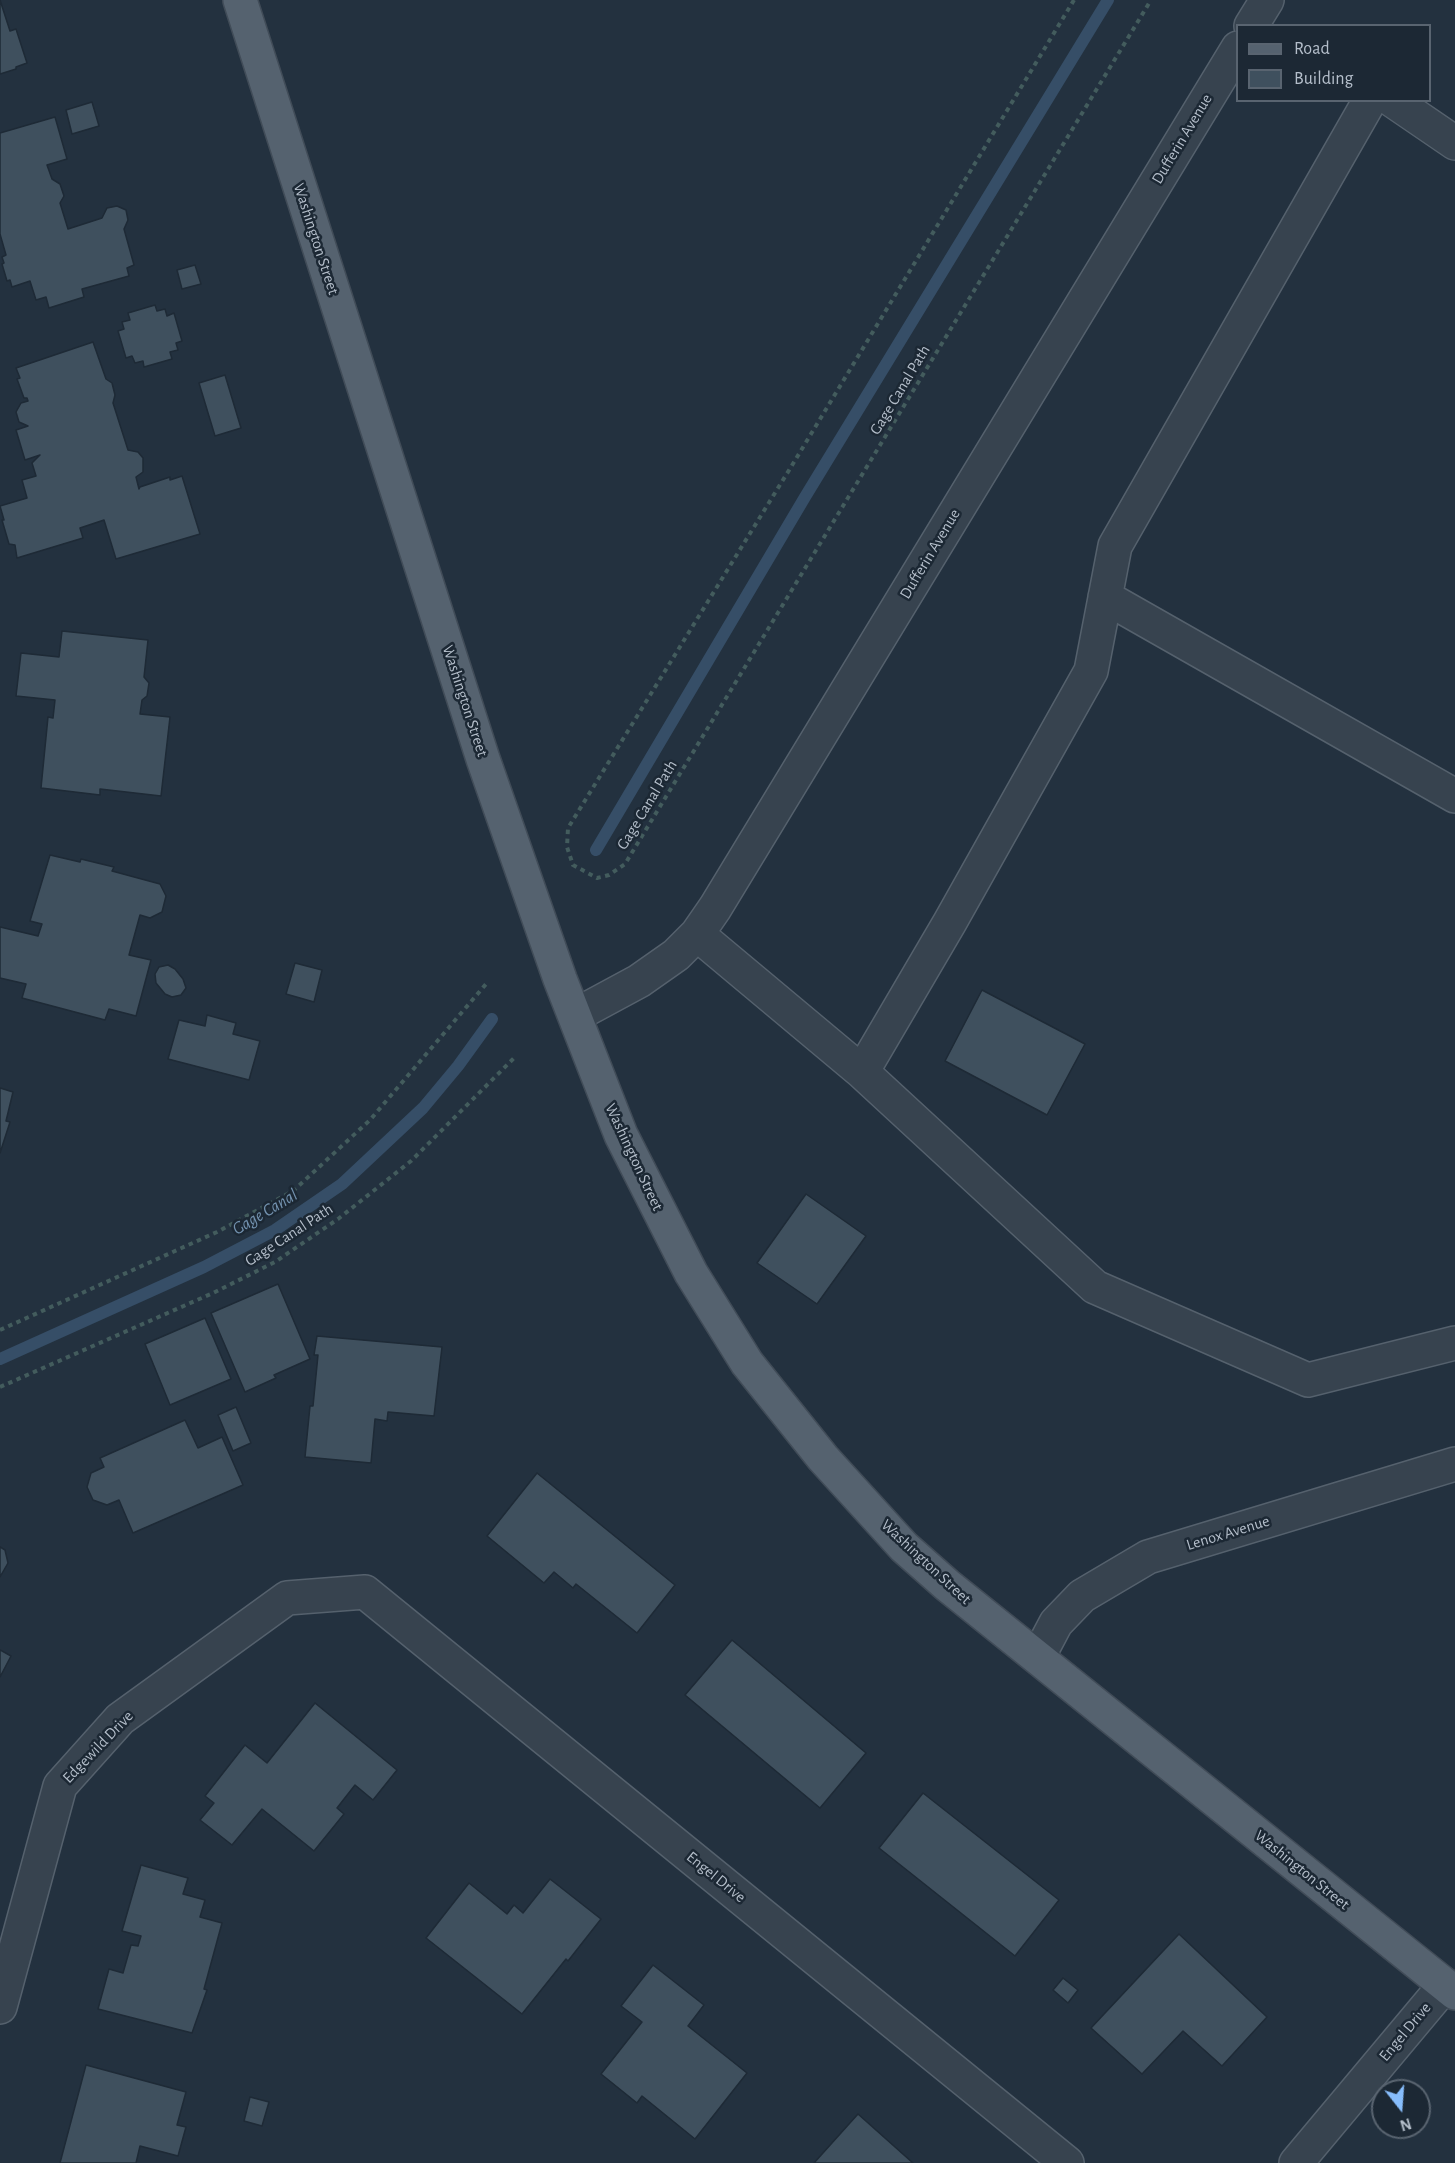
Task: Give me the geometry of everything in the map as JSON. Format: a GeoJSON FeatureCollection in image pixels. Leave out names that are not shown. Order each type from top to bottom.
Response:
{"type":"FeatureCollection","features":[{"type":"Feature","properties":{"kind":"main road","name":"Washington Street"},"geometry":{"type":"LineString","coordinates":[[240,0],[483,759],[560,979],[626,1146],[691,1273],[747,1363],[823,1458],[904,1546],[947,1585],[1450,1989]]}},
{"type":"Feature","properties":{"kind":"street"},"geometry":{"type":"LineString","coordinates":[[1252,24],[1267,0]]}},
{"type":"Feature","properties":{"kind":"street","name":"Dufferin Avenue"},"geometry":{"type":"LineString","coordinates":[[576,1015],[639,981],[676,955],[697,934],[715,908],[1236,51]]}},
{"type":"Feature","properties":{"kind":"street"},"geometry":{"type":"LineString","coordinates":[[862,1072],[950,922],[1091,671],[1115,546],[1369,102]]}},
{"type":"Feature","properties":{"kind":"street"},"geometry":{"type":"LineString","coordinates":[[1395,102],[1455,143]]}},
{"type":"Feature","properties":{"kind":"street"},"geometry":{"type":"LineString","coordinates":[[1105,597],[1455,796]]}},
{"type":"Feature","properties":{"kind":"street"},"geometry":{"type":"LineString","coordinates":[[697,934],[862,1072],[1095,1287],[1308,1380],[1455,1343]]}},
{"type":"Feature","properties":{"kind":"street","name":"Lenox Avenue"},"geometry":{"type":"LineString","coordinates":[[1038,1657],[1056,1623],[1082,1596],[1148,1557],[1455,1464]]}},
{"type":"Feature","properties":{"kind":"street","name":"Edgewild Drive"},"geometry":{"type":"LineString","coordinates":[[0,2007],[60,1786],[120,1719],[287,1598],[365,1592]]}},
{"type":"Feature","properties":{"kind":"street","name":"Engel Drive"},"geometry":{"type":"LineString","coordinates":[[365,1592],[1067,2163]]}},
{"type":"Feature","properties":{"kind":"street","name":"Engel Drive"},"geometry":{"type":"LineString","coordinates":[[1296,2163],[1450,1989]]}},
{"type":"Feature","properties":{"kind":"path","name":"Gage Canal Path"},"geometry":{"type":"LineString","coordinates":[[1074,0],[797,457],[568,828],[567,848],[573,865],[597,878],[609,875],[625,864],[1151,0]]}},
{"type":"Feature","properties":{"kind":"path"},"geometry":{"type":"LineString","coordinates":[[0,1330],[217,1232],[293,1191],[370,1120],[486,984]]}},
{"type":"Feature","properties":{"kind":"path","name":"Gage Canal Path"},"geometry":{"type":"LineString","coordinates":[[0,1387],[213,1293],[275,1262],[338,1219],[411,1161],[516,1056]]}},
{"type":"Feature","properties":{"kind":"building"},"geometry":{"type":"Polygon","coordinates":[[[0,0],[10,31],[16,29],[27,63],[0,74],[0,0]]]}},
{"type":"Feature","properties":{"kind":"building"},"geometry":{"type":"Polygon","coordinates":[[[92,102],[99,126],[72,134],[66,110],[92,102]]]}},
{"type":"Feature","properties":{"kind":"building"},"geometry":{"type":"Polygon","coordinates":[[[55,117],[67,159],[47,165],[52,179],[60,184],[64,196],[60,203],[68,229],[102,218],[107,208],[117,206],[126,210],[128,220],[124,229],[134,265],[127,268],[129,276],[82,289],[84,297],[49,308],[46,297],[36,300],[30,281],[12,287],[10,280],[7,281],[2,264],[4,263],[2,257],[6,255],[0,234],[0,133],[55,117]]]}},
{"type":"Feature","properties":{"kind":"building"},"geometry":{"type":"Polygon","coordinates":[[[195,265],[201,284],[182,289],[177,270],[195,265]]]}},
{"type":"Feature","properties":{"kind":"building"},"geometry":{"type":"Polygon","coordinates":[[[155,305],[157,311],[165,309],[167,316],[174,313],[182,341],[176,343],[178,350],[170,352],[172,359],[144,367],[143,361],[135,363],[132,356],[126,358],[118,331],[124,329],[122,322],[130,320],[128,313],[155,305]]]}},
{"type":"Feature","properties":{"kind":"building"},"geometry":{"type":"Polygon","coordinates":[[[93,342],[106,379],[112,383],[115,395],[113,403],[128,450],[138,452],[143,458],[143,472],[136,477],[139,489],[170,477],[170,480],[182,476],[200,534],[116,559],[104,520],[80,528],[83,538],[17,558],[15,545],[9,544],[0,506],[27,498],[22,480],[36,476],[32,463],[40,455],[25,460],[16,430],[28,426],[19,422],[16,412],[21,403],[28,401],[24,398],[17,379],[20,378],[16,368],[93,342]]]}},
{"type":"Feature","properties":{"kind":"building"},"geometry":{"type":"Polygon","coordinates":[[[225,375],[241,428],[215,436],[199,383],[225,375]]]}},
{"type":"Feature","properties":{"kind":"building"},"geometry":{"type":"Polygon","coordinates":[[[62,631],[148,640],[144,677],[149,683],[147,696],[142,700],[140,714],[170,717],[161,796],[100,789],[100,795],[41,788],[48,717],[53,718],[55,700],[16,696],[21,653],[59,657],[62,631]]]}},
{"type":"Feature","properties":{"kind":"building"},"geometry":{"type":"Polygon","coordinates":[[[50,855],[114,867],[112,871],[160,884],[166,896],[162,912],[150,918],[140,915],[129,955],[151,960],[136,1016],[109,1009],[105,1020],[22,998],[26,984],[0,978],[0,927],[38,936],[42,924],[30,921],[50,855]]]}},
{"type":"Feature","properties":{"kind":"building"},"geometry":{"type":"Polygon","coordinates":[[[295,963],[322,970],[314,1002],[286,994],[295,963]]]}},
{"type":"Feature","properties":{"kind":"building"},"geometry":{"type":"Polygon","coordinates":[[[168,965],[175,969],[183,979],[186,988],[181,995],[172,997],[165,994],[156,983],[155,974],[159,967],[168,965]]]}},
{"type":"Feature","properties":{"kind":"building"},"geometry":{"type":"Polygon","coordinates":[[[982,990],[1085,1044],[1047,1115],[945,1061],[982,990]]]}},
{"type":"Feature","properties":{"kind":"building"},"geometry":{"type":"Polygon","coordinates":[[[207,1015],[236,1023],[233,1034],[260,1041],[249,1080],[168,1059],[179,1020],[205,1026],[207,1015]]]}},
{"type":"Feature","properties":{"kind":"building"},"geometry":{"type":"Polygon","coordinates":[[[0,1088],[13,1092],[6,1121],[10,1122],[0,1153],[0,1088]]]}},
{"type":"Feature","properties":{"kind":"building"},"geometry":{"type":"Polygon","coordinates":[[[806,1194],[866,1236],[817,1304],[757,1263],[806,1194]]]}},
{"type":"Feature","properties":{"kind":"building"},"geometry":{"type":"Polygon","coordinates":[[[278,1284],[310,1359],[274,1375],[276,1378],[245,1392],[211,1313],[278,1284]]]}},
{"type":"Feature","properties":{"kind":"building"},"geometry":{"type":"Polygon","coordinates":[[[205,1318],[231,1379],[170,1405],[145,1344],[205,1318]]]}},
{"type":"Feature","properties":{"kind":"building"},"geometry":{"type":"Polygon","coordinates":[[[317,1336],[442,1347],[434,1416],[388,1412],[387,1421],[375,1419],[371,1463],[305,1457],[310,1406],[313,1406],[318,1355],[314,1355],[317,1336]]]}},
{"type":"Feature","properties":{"kind":"building"},"geometry":{"type":"Polygon","coordinates":[[[236,1407],[251,1443],[233,1451],[218,1415],[236,1407]]]}},
{"type":"Feature","properties":{"kind":"building"},"geometry":{"type":"Polygon","coordinates":[[[185,1420],[198,1448],[222,1437],[243,1485],[133,1533],[119,1500],[107,1505],[93,1500],[87,1487],[91,1473],[104,1467],[100,1458],[185,1420]]]}},
{"type":"Feature","properties":{"kind":"building"},"geometry":{"type":"Polygon","coordinates":[[[537,1473],[675,1585],[637,1633],[576,1584],[573,1588],[554,1572],[544,1583],[487,1536],[537,1473]]]}},
{"type":"Feature","properties":{"kind":"building"},"geometry":{"type":"Polygon","coordinates":[[[0,1547],[5,1550],[8,1563],[0,1577],[0,1547]]]}},
{"type":"Feature","properties":{"kind":"building"},"geometry":{"type":"Polygon","coordinates":[[[732,1640],[866,1753],[820,1808],[685,1695],[732,1640]]]}},
{"type":"Feature","properties":{"kind":"building"},"geometry":{"type":"Polygon","coordinates":[[[0,1650],[11,1656],[0,1677],[0,1650]]]}},
{"type":"Feature","properties":{"kind":"building"},"geometry":{"type":"Polygon","coordinates":[[[315,1703],[397,1770],[373,1800],[355,1785],[337,1808],[344,1814],[314,1851],[262,1809],[232,1845],[200,1820],[214,1803],[205,1796],[245,1745],[267,1763],[315,1703]]]}},
{"type":"Feature","properties":{"kind":"building"},"geometry":{"type":"Polygon","coordinates":[[[923,1793],[1059,1900],[1015,1956],[879,1848],[923,1793]]]}},
{"type":"Feature","properties":{"kind":"building"},"geometry":{"type":"Polygon","coordinates":[[[141,1865],[188,1878],[183,1894],[205,1900],[200,1917],[222,1923],[204,1989],[207,1990],[192,2033],[98,2009],[109,1969],[123,1973],[131,1945],[138,1946],[141,1936],[122,1931],[141,1865]]]}},
{"type":"Feature","properties":{"kind":"building"},"geometry":{"type":"Polygon","coordinates":[[[550,1879],[601,1919],[522,2014],[426,1938],[469,1883],[507,1914],[514,1905],[523,1913],[550,1879]]]}},
{"type":"Feature","properties":{"kind":"building"},"geometry":{"type":"Polygon","coordinates":[[[1179,1934],[1267,2017],[1222,2066],[1183,2031],[1142,2074],[1091,2028],[1179,1934]]]}},
{"type":"Feature","properties":{"kind":"building"},"geometry":{"type":"Polygon","coordinates":[[[653,1965],[704,2005],[688,2026],[747,2073],[695,2139],[642,2096],[637,2103],[601,2074],[642,2022],[621,2006],[653,1965]]]}},
{"type":"Feature","properties":{"kind":"building"},"geometry":{"type":"Polygon","coordinates":[[[1063,1978],[1078,1990],[1068,2003],[1053,1990],[1063,1978]]]}},
{"type":"Feature","properties":{"kind":"building"},"geometry":{"type":"Polygon","coordinates":[[[86,2065],[186,2092],[177,2125],[186,2127],[178,2156],[140,2146],[136,2163],[60,2163],[86,2065]]]}},
{"type":"Feature","properties":{"kind":"building"},"geometry":{"type":"Polygon","coordinates":[[[250,2097],[269,2102],[262,2126],[244,2121],[250,2097]]]}},
{"type":"Feature","properties":{"kind":"building"},"geometry":{"type":"Polygon","coordinates":[[[858,2114],[913,2163],[814,2163],[858,2114]]]}},
{"type":"Feature","properties":{"kind":"waterway"},"geometry":{"type":"LineString","coordinates":[[596,850],[805,497],[1108,0]]}},
{"type":"Feature","properties":{"kind":"waterway","name":"Gage Canal"},"geometry":{"type":"LineString","coordinates":[[0,1359],[204,1267],[275,1230],[342,1184],[423,1108],[458,1066],[492,1019]]}}]}
